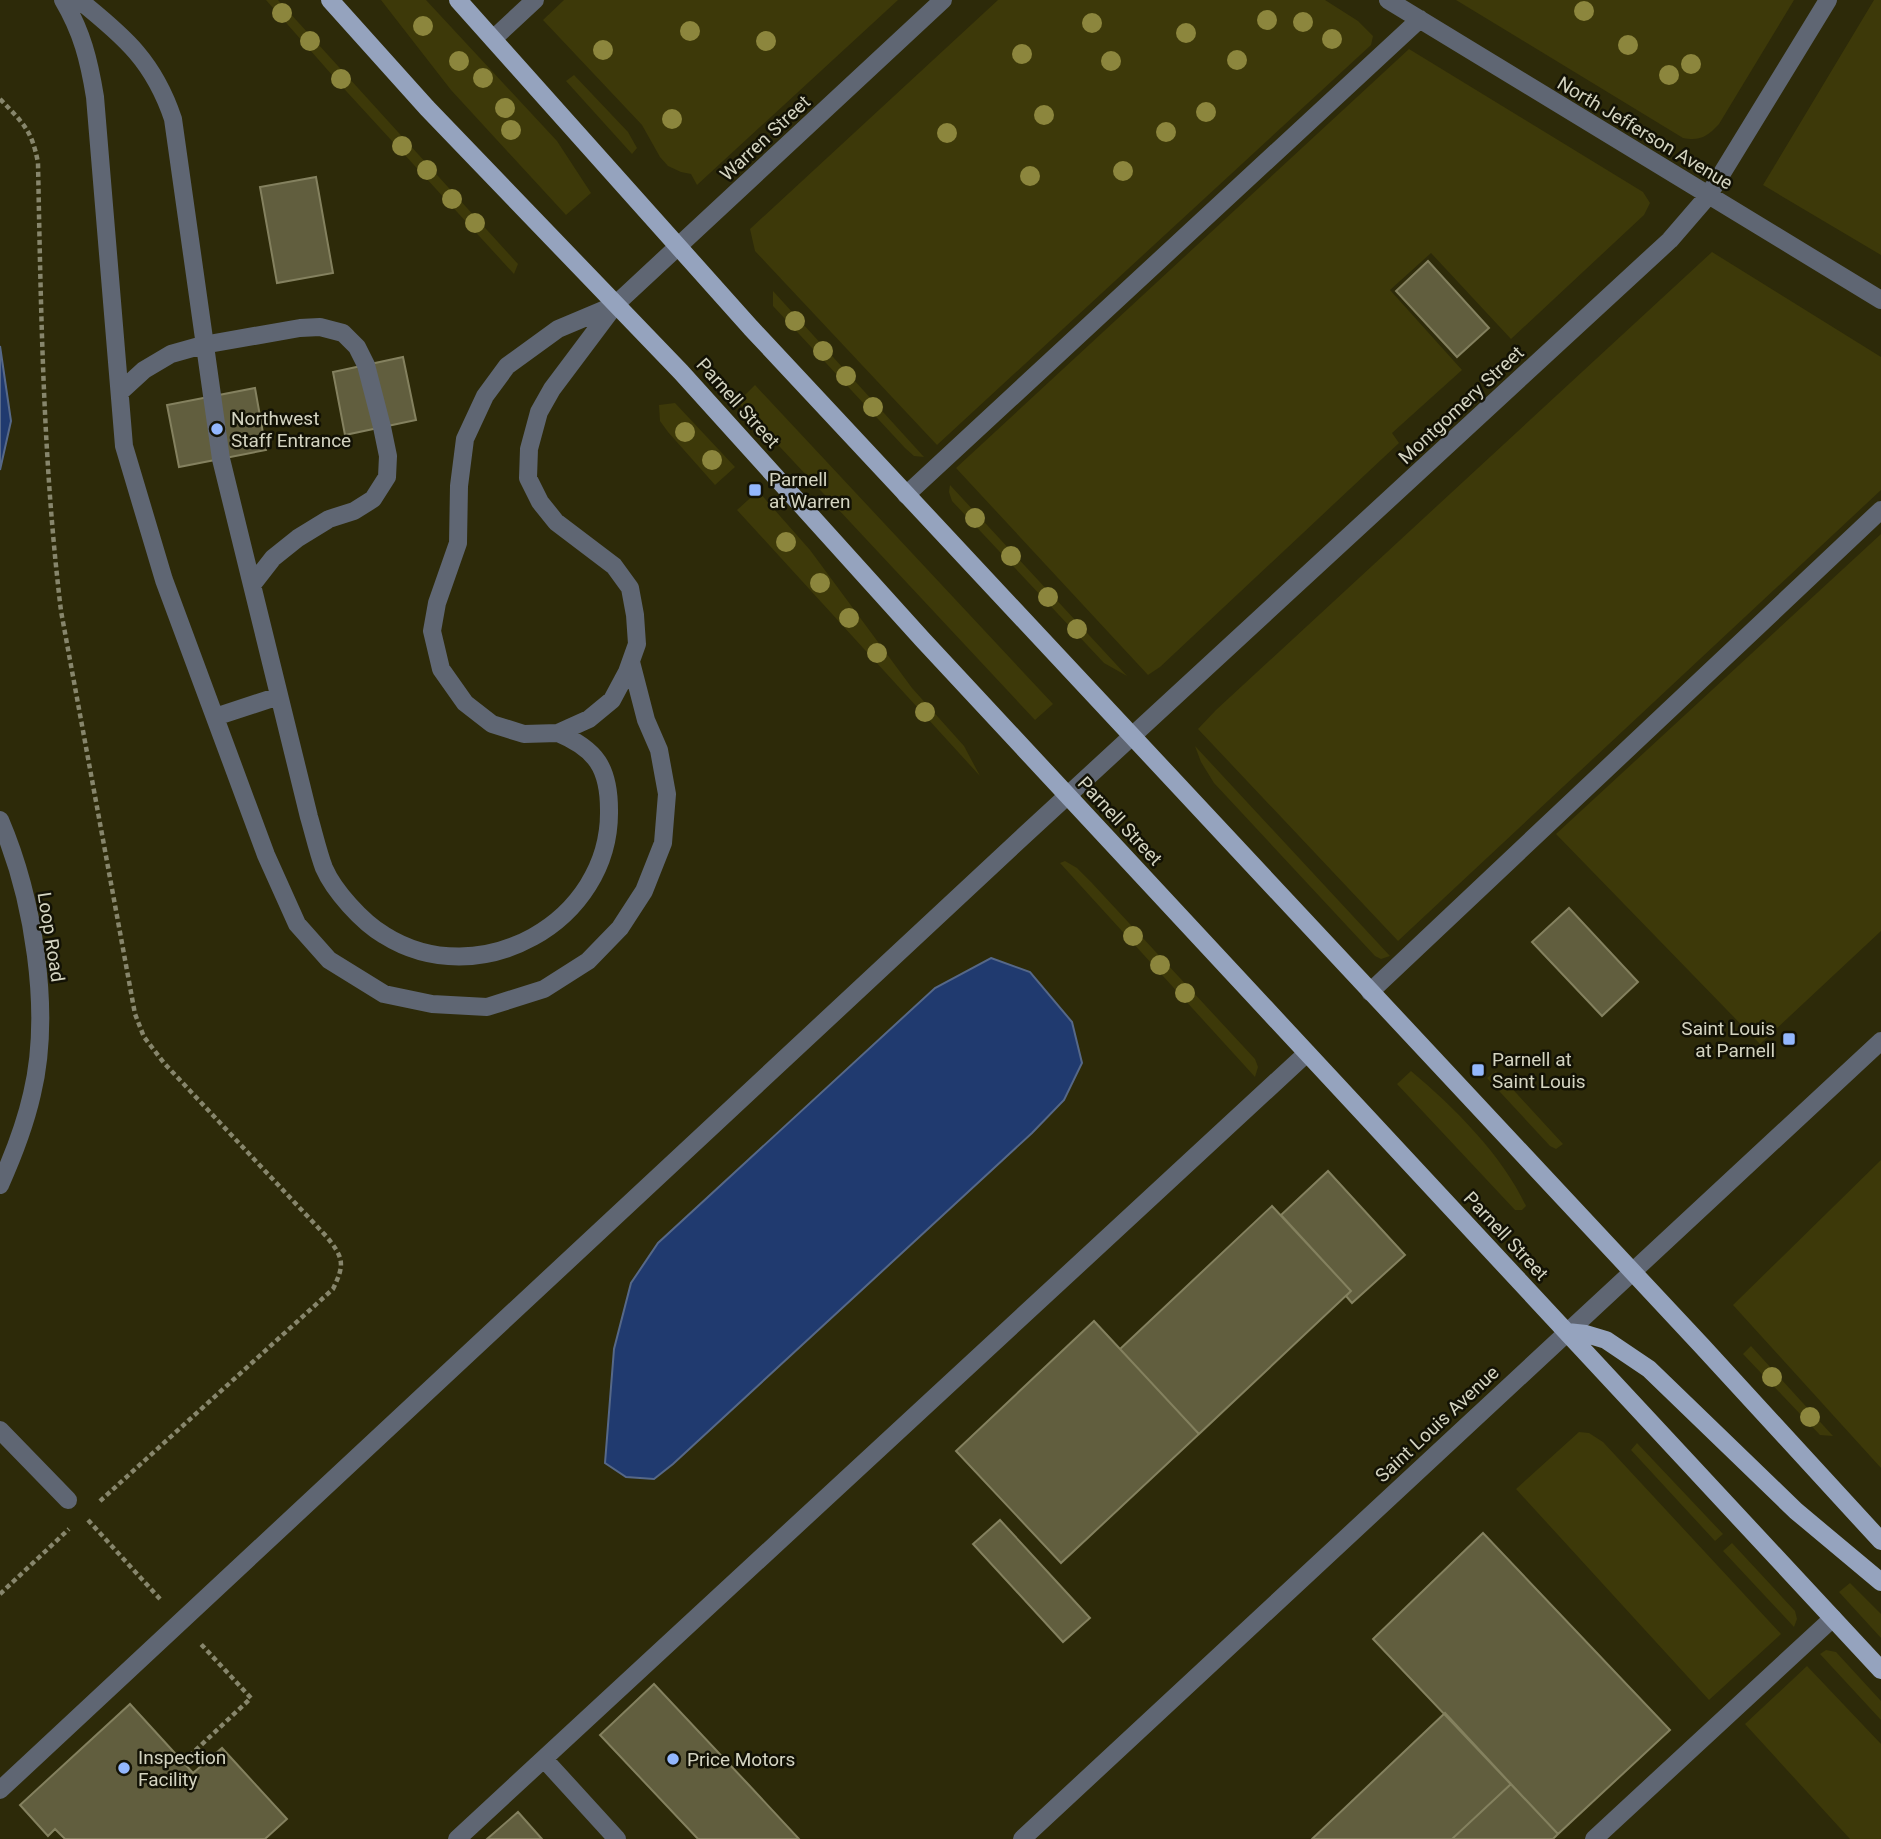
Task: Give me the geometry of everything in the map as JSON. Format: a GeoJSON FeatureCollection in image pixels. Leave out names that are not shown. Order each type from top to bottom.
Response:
{"type":"FeatureCollection","features":[{"type":"Feature","properties":{"kind":"main road","name":"Parnell Street"},"geometry":{"type":"LineString","coordinates":[[330,0],[427,108],[681,372],[923,640],[1881,1670]]}},
{"type":"Feature","properties":{"kind":"main road"},"geometry":{"type":"LineString","coordinates":[[458,0],[678,247],[906,495],[1881,1541]]}},
{"type":"Feature","properties":{"kind":"main road"},"geometry":{"type":"LineString","coordinates":[[1567,1332],[1606,1340],[1649,1369],[1796,1511],[1881,1582]]}},
{"type":"Feature","properties":{"kind":"street"},"geometry":{"type":"LineString","coordinates":[[63,0],[74,18],[87,50],[95,97],[124,446],[132,477],[164,580],[265,855],[297,924],[329,960],[384,994],[432,1004],[487,1007],[544,989],[589,961],[620,928],[644,891],[663,843],[667,794],[659,750],[646,720],[631,662]]}},
{"type":"Feature","properties":{"kind":"street"},"geometry":{"type":"LineString","coordinates":[[79,0],[115,29],[143,59],[163,91],[173,119],[221,459],[321,856],[325,869],[346,902],[383,935],[415,949],[451,958],[493,953],[526,943],[560,920],[587,887],[603,856],[610,824],[609,785],[599,761],[578,741],[558,733]]}},
{"type":"Feature","properties":{"kind":"street"},"geometry":{"type":"LineString","coordinates":[[493,39],[534,0]]}},
{"type":"Feature","properties":{"kind":"street","name":"Warren Street"},"geometry":{"type":"LineString","coordinates":[[615,305],[943,0]]}},
{"type":"Feature","properties":{"kind":"street","name":"North Jefferson Avenue"},"geometry":{"type":"LineString","coordinates":[[1388,0],[1881,300]]}},
{"type":"Feature","properties":{"kind":"street","name":"Montgomery Street"},"geometry":{"type":"LineString","coordinates":[[0,1790],[1670,240],[1708,196],[1828,0]]}},
{"type":"Feature","properties":{"kind":"street"},"geometry":{"type":"LineString","coordinates":[[906,495],[1420,19]]}},
{"type":"Feature","properties":{"kind":"street"},"geometry":{"type":"LineString","coordinates":[[615,305],[552,389],[539,412],[529,449],[528,478],[540,502],[556,522],[614,566],[630,588],[637,644],[612,700],[589,719],[558,733],[524,734],[492,724],[465,703],[441,669],[432,631],[437,603],[458,543],[459,486],[465,439],[485,396],[506,366],[548,335],[615,305]]}},
{"type":"Feature","properties":{"kind":"street"},"geometry":{"type":"LineString","coordinates":[[120,392],[144,370],[171,354],[203,345],[320,327],[343,333],[357,347],[366,365],[388,456],[387,477],[373,499],[354,511],[329,519],[298,538],[273,558],[252,585]]}},
{"type":"Feature","properties":{"kind":"street"},"geometry":{"type":"LineString","coordinates":[[1370,992],[1881,510]]}},
{"type":"Feature","properties":{"kind":"street"},"geometry":{"type":"LineString","coordinates":[[215,717],[279,696]]}},
{"type":"Feature","properties":{"kind":"street","name":"Loop Road"},"geometry":{"type":"LineString","coordinates":[[0,820],[24,893],[29,918],[38,967],[40,1033],[33,1093],[13,1157],[0,1185]]}},
{"type":"Feature","properties":{"kind":"street","name":"Saint Louis Avenue"},"geometry":{"type":"LineString","coordinates":[[1021,1839],[1881,1041]]}},
{"type":"Feature","properties":{"kind":"street"},"geometry":{"type":"LineString","coordinates":[[457,1839],[1307,1052]]}},
{"type":"Feature","properties":{"kind":"street"},"geometry":{"type":"LineString","coordinates":[[0,1430],[68,1500]]}},
{"type":"Feature","properties":{"kind":"street"},"geometry":{"type":"LineString","coordinates":[[1594,1839],[1833,1618]]}},
{"type":"Feature","properties":{"kind":"street"},"geometry":{"type":"LineString","coordinates":[[544,1759],[617,1839]]}},
{"type":"Feature","properties":{"kind":"path"},"geometry":{"type":"LineString","coordinates":[[0,99],[22,122],[34,141],[38,163],[43,387],[53,545],[61,611],[135,1014],[145,1037],[164,1063],[339,1252],[342,1269],[332,1289],[93,1506]]}},
{"type":"Feature","properties":{"kind":"path"},"geometry":{"type":"LineString","coordinates":[[0,1594],[74,1524]]}},
{"type":"Feature","properties":{"kind":"shaded area"},"geometry":{"type":"Polygon","coordinates":[[[266,0],[278,0],[518,264],[514,274],[347,92],[266,0]]]}},
{"type":"Feature","properties":{"kind":"shaded area"},"geometry":{"type":"Polygon","coordinates":[[[381,0],[426,0],[557,141],[591,193],[566,215],[451,90],[381,0]]]}},
{"type":"Feature","properties":{"kind":"shaded area"},"geometry":{"type":"Polygon","coordinates":[[[564,0],[898,0],[697,185],[691,174],[668,166],[642,125],[543,20],[564,0]]]}},
{"type":"Feature","properties":{"kind":"shaded area"},"geometry":{"type":"Polygon","coordinates":[[[998,0],[1325,0],[1358,21],[1373,36],[1371,45],[937,445],[755,251],[750,229],[998,0]]]}},
{"type":"Feature","properties":{"kind":"shaded area"},"geometry":{"type":"Polygon","coordinates":[[[1456,0],[1794,0],[1719,124],[1707,135],[1694,139],[1683,138],[1456,0]]]}},
{"type":"Feature","properties":{"kind":"shaded area"},"geometry":{"type":"Polygon","coordinates":[[[1874,0],[1881,0],[1881,255],[1763,185],[1874,0]]]}},
{"type":"Feature","properties":{"kind":"shaded area"},"geometry":{"type":"Polygon","coordinates":[[[1409,49],[1643,192],[1650,203],[1644,215],[1511,339],[1431,253],[1390,290],[1462,370],[1392,433],[1399,443],[1160,667],[1148,675],[956,468],[1409,49]]]}},
{"type":"Feature","properties":{"kind":"shaded area"},"geometry":{"type":"Polygon","coordinates":[[[574,75],[628,132],[637,148],[632,154],[566,81],[574,75]]]}},
{"type":"Feature","properties":{"kind":"shaded area"},"geometry":{"type":"Polygon","coordinates":[[[1712,252],[1881,357],[1881,490],[1398,941],[1198,729],[1712,252]]]}},
{"type":"Feature","properties":{"kind":"shaded area"},"geometry":{"type":"Polygon","coordinates":[[[773,291],[924,457],[914,456],[905,448],[773,306],[773,291]]]}},
{"type":"Feature","properties":{"kind":"shaded area"},"geometry":{"type":"Polygon","coordinates":[[[755,385],[1053,704],[1035,720],[738,402],[755,385]]]}},
{"type":"Feature","properties":{"kind":"shaded area"},"geometry":{"type":"Polygon","coordinates":[[[675,403],[735,467],[715,485],[660,421],[659,405],[675,403]]]}},
{"type":"Feature","properties":{"kind":"shaded area"},"geometry":{"type":"Polygon","coordinates":[[[950,485],[1127,676],[1104,663],[952,501],[950,485]]]}},
{"type":"Feature","properties":{"kind":"shaded area"},"geometry":{"type":"Polygon","coordinates":[[[758,491],[810,550],[912,688],[964,746],[980,776],[737,510],[758,491]]]}},
{"type":"Feature","properties":{"kind":"shaded area"},"geometry":{"type":"Polygon","coordinates":[[[1881,534],[1881,931],[1760,1044],[1556,834],[1881,534]]]}},
{"type":"Feature","properties":{"kind":"shaded area"},"geometry":{"type":"Polygon","coordinates":[[[1195,746],[1390,956],[1381,959],[1375,956],[1214,783],[1195,746]]]}},
{"type":"Feature","properties":{"kind":"shaded area"},"geometry":{"type":"Polygon","coordinates":[[[1065,861],[1091,882],[1255,1059],[1258,1067],[1255,1077],[1060,863],[1065,861]]]}},
{"type":"Feature","properties":{"kind":"shaded area"},"geometry":{"type":"Polygon","coordinates":[[[1411,1071],[1460,1116],[1490,1150],[1516,1187],[1526,1206],[1522,1210],[1515,1210],[1397,1084],[1411,1071]]]}},
{"type":"Feature","properties":{"kind":"shaded area"},"geometry":{"type":"Polygon","coordinates":[[[1496,1071],[1563,1144],[1556,1149],[1550,1146],[1487,1078],[1496,1071]]]}},
{"type":"Feature","properties":{"kind":"shaded area"},"geometry":{"type":"Polygon","coordinates":[[[1881,1160],[1881,1468],[1733,1305],[1881,1160]]]}},
{"type":"Feature","properties":{"kind":"shaded area"},"geometry":{"type":"Polygon","coordinates":[[[1751,1346],[1833,1436],[1820,1435],[1743,1354],[1751,1346]]]}},
{"type":"Feature","properties":{"kind":"shaded area"},"geometry":{"type":"Polygon","coordinates":[[[1579,1432],[1589,1433],[1603,1442],[1781,1634],[1709,1700],[1516,1489],[1579,1432]]]}},
{"type":"Feature","properties":{"kind":"shaded area"},"geometry":{"type":"Polygon","coordinates":[[[1637,1443],[1723,1534],[1715,1541],[1631,1450],[1637,1443]]]}},
{"type":"Feature","properties":{"kind":"shaded area"},"geometry":{"type":"Polygon","coordinates":[[[1732,1543],[1795,1611],[1797,1619],[1794,1627],[1723,1551],[1732,1543]]]}},
{"type":"Feature","properties":{"kind":"shaded area"},"geometry":{"type":"Polygon","coordinates":[[[1850,1583],[1881,1614],[1881,1638],[1839,1592],[1850,1583]]]}},
{"type":"Feature","properties":{"kind":"shaded area"},"geometry":{"type":"Polygon","coordinates":[[[1826,1650],[1836,1652],[1881,1701],[1881,1720],[1820,1654],[1826,1650]]]}},
{"type":"Feature","properties":{"kind":"shaded area"},"geometry":{"type":"Polygon","coordinates":[[[1807,1666],[1881,1744],[1881,1839],[1850,1839],[1745,1724],[1807,1666]]]}},
{"type":"Feature","properties":{"kind":"water"},"geometry":{"type":"Polygon","coordinates":[[[0,346],[11,421],[0,470],[0,346]]]}},
{"type":"Feature","properties":{"kind":"water"},"geometry":{"type":"Polygon","coordinates":[[[991,958],[1030,972],[1072,1022],[1082,1063],[1064,1100],[1032,1133],[673,1464],[654,1479],[626,1477],[605,1463],[614,1349],[631,1283],[658,1243],[935,988],[991,958]]]}},
{"type":"Feature","properties":{"kind":"building"},"geometry":{"type":"Polygon","coordinates":[[[316,177],[333,273],[277,283],[260,187],[316,177]]]}},
{"type":"Feature","properties":{"kind":"building"},"geometry":{"type":"Polygon","coordinates":[[[1428,261],[1489,328],[1457,357],[1396,291],[1428,261]]]}},
{"type":"Feature","properties":{"kind":"building","name":"Northwest Staff Entrance"},"geometry":{"type":"Polygon","coordinates":[[[403,357],[416,420],[345,435],[333,372],[403,357]]]}},
{"type":"Feature","properties":{"kind":"building","name":"Northwest Staff Entrance"},"geometry":{"type":"Polygon","coordinates":[[[255,388],[266,450],[179,467],[167,405],[255,388]]]}},
{"type":"Feature","properties":{"kind":"building"},"geometry":{"type":"Polygon","coordinates":[[[1569,908],[1638,982],[1602,1016],[1532,942],[1569,908]]]}},
{"type":"Feature","properties":{"kind":"building"},"geometry":{"type":"Polygon","coordinates":[[[1328,1171],[1405,1255],[1352,1303],[1346,1296],[1351,1291],[1281,1215],[1328,1171]]]}},
{"type":"Feature","properties":{"kind":"building"},"geometry":{"type":"Polygon","coordinates":[[[1272,1206],[1351,1291],[1199,1434],[1120,1349],[1272,1206]]]}},
{"type":"Feature","properties":{"kind":"building"},"geometry":{"type":"Polygon","coordinates":[[[1094,1321],[1199,1434],[1061,1563],[956,1451],[1094,1321]]]}},
{"type":"Feature","properties":{"kind":"building"},"geometry":{"type":"Polygon","coordinates":[[[1000,1520],[1090,1618],[1063,1642],[973,1544],[1000,1520]]]}},
{"type":"Feature","properties":{"kind":"building"},"geometry":{"type":"Polygon","coordinates":[[[1483,1533],[1670,1730],[1558,1834],[1373,1639],[1483,1533]]]}},
{"type":"Feature","properties":{"kind":"building","name":"Price Motors"},"geometry":{"type":"Polygon","coordinates":[[[654,1684],[799,1839],[698,1839],[600,1735],[654,1684]]]}},
{"type":"Feature","properties":{"kind":"building","name":"Inspection Facility"},"geometry":{"type":"Polygon","coordinates":[[[130,1704],[193,1773],[222,1748],[287,1819],[265,1839],[65,1839],[55,1829],[48,1836],[20,1805],[130,1704]]]}},
{"type":"Feature","properties":{"kind":"building"},"geometry":{"type":"Polygon","coordinates":[[[1445,1713],[1511,1784],[1452,1839],[1312,1839],[1445,1713]]]}},
{"type":"Feature","properties":{"kind":"building"},"geometry":{"type":"Polygon","coordinates":[[[1511,1784],[1558,1834],[1553,1839],[1452,1839],[1511,1784]]]}},
{"type":"Feature","properties":{"kind":"building"},"geometry":{"type":"Polygon","coordinates":[[[518,1812],[542,1839],[487,1839],[518,1812]]]}},
{"type":"Feature","properties":{"kind":"place","name":"Northwest Staff Entrance"},"geometry":{"type":"Point","coordinates":[217,429]}},
{"type":"Feature","properties":{"kind":"place","name":"Parnell at Warren"},"geometry":{"type":"Point","coordinates":[755,490]}},
{"type":"Feature","properties":{"kind":"place","name":"Saint Louis at Parnell"},"geometry":{"type":"Point","coordinates":[1789,1039]}},
{"type":"Feature","properties":{"kind":"place","name":"Parnell at Saint Louis"},"geometry":{"type":"Point","coordinates":[1478,1070]}},
{"type":"Feature","properties":{"kind":"place","name":"Price Motors"},"geometry":{"type":"Point","coordinates":[673,1759]}},
{"type":"Feature","properties":{"kind":"place","name":"Inspection Facility"},"geometry":{"type":"Point","coordinates":[124,1768]}}]}
